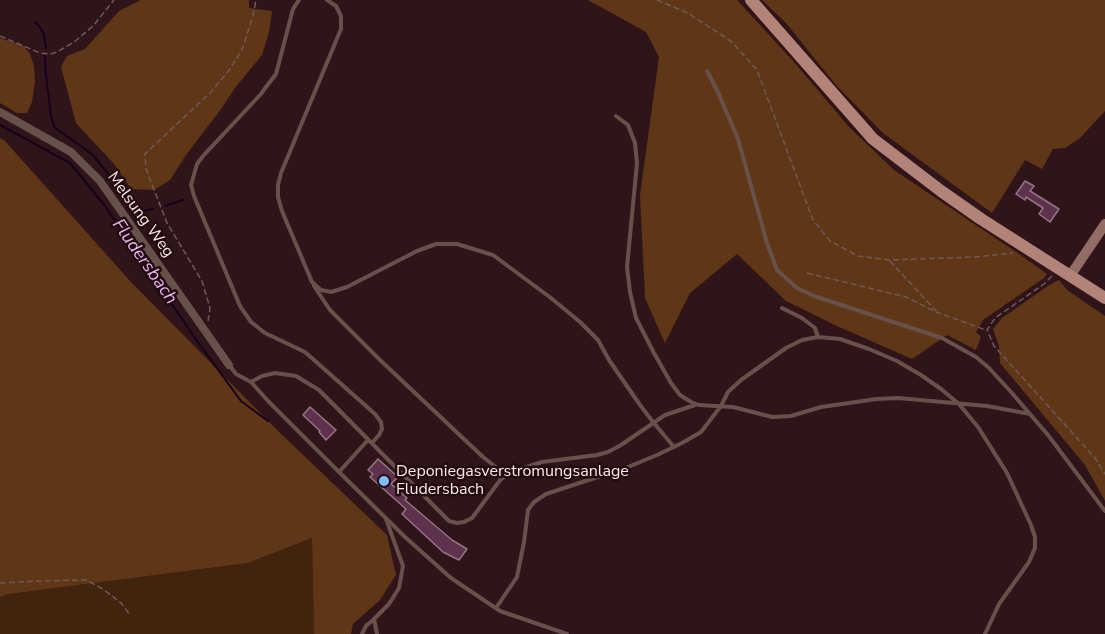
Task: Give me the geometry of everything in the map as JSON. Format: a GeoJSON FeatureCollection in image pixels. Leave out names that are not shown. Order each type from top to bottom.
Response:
{"type":"FeatureCollection","features":[{"type":"Feature","properties":{"kind":"main road"},"geometry":{"type":"LineString","coordinates":[[751,0],[873,139],[941,191],[1105,298]]}},
{"type":"Feature","properties":{"kind":"street","name":"Melsung Weg"},"geometry":{"type":"LineString","coordinates":[[0,112],[71,152],[100,181],[229,365]]}},
{"type":"Feature","properties":{"kind":"street"},"geometry":{"type":"LineString","coordinates":[[1064,272],[1105,224]]}},
{"type":"Feature","properties":{"kind":"lane"},"geometry":{"type":"LineString","coordinates":[[299,0],[293,9],[276,74],[260,95],[203,156],[197,164],[191,185],[240,306],[251,322],[265,333],[305,352],[375,414],[381,422],[380,435],[370,441],[339,472]]}},
{"type":"Feature","properties":{"kind":"lane"},"geometry":{"type":"LineString","coordinates":[[327,0],[336,6],[341,16],[341,29],[281,173],[278,197],[282,211],[312,282],[325,303],[379,359],[483,457],[506,475]]}},
{"type":"Feature","properties":{"kind":"lane"},"geometry":{"type":"LineString","coordinates":[[706,71],[718,92],[738,140],[767,243],[777,270],[797,288],[814,296],[942,338],[976,357],[989,368],[1030,414],[1105,511]]}},
{"type":"Feature","properties":{"kind":"lane"},"geometry":{"type":"LineString","coordinates":[[616,116],[628,125],[635,143],[637,163],[627,267],[630,292],[636,318],[680,395],[697,404],[744,409],[772,417],[790,416],[821,407],[898,398],[987,406],[1030,414]]}},
{"type":"Feature","properties":{"kind":"lane"},"geometry":{"type":"LineString","coordinates":[[312,282],[321,290],[331,292],[347,288],[417,251],[436,244],[457,244],[493,255],[551,298],[598,340],[609,360],[653,422],[674,447]]}},
{"type":"Feature","properties":{"kind":"lane"},"geometry":{"type":"LineString","coordinates":[[782,308],[802,318],[815,328],[818,336]]}},
{"type":"Feature","properties":{"kind":"lane"},"geometry":{"type":"LineString","coordinates":[[496,608],[517,577],[528,510],[534,502],[546,494],[628,467],[674,447],[701,432],[721,406],[728,392],[758,366],[802,340],[818,336],[840,339],[869,349],[897,361],[942,389],[959,404],[978,427],[1007,473],[1027,515],[1035,537],[1035,548],[1029,562],[999,604],[985,634]]}},
{"type":"Feature","properties":{"kind":"lane"},"geometry":{"type":"LineString","coordinates":[[229,365],[236,374],[251,382],[339,472],[451,578],[510,615],[567,634]]}},
{"type":"Feature","properties":{"kind":"lane"},"geometry":{"type":"LineString","coordinates":[[251,382],[275,373],[296,376],[319,390],[449,521],[457,523],[472,518],[501,479],[511,472],[542,462],[608,452],[665,415],[697,404]]}},
{"type":"Feature","properties":{"kind":"lane"},"geometry":{"type":"LineString","coordinates":[[362,634],[366,626],[389,604],[399,588],[403,566],[386,518]]}},
{"type":"Feature","properties":{"kind":"lane"},"geometry":{"type":"LineString","coordinates":[[374,619],[377,634]]}},
{"type":"Feature","properties":{"kind":"path"},"geometry":{"type":"LineString","coordinates":[[0,36],[40,53],[51,54],[74,42],[93,26],[114,0]]}},
{"type":"Feature","properties":{"kind":"path"},"geometry":{"type":"LineString","coordinates":[[657,0],[688,13],[732,42],[757,70],[813,220],[830,241],[858,256],[890,260],[1032,252]]}},
{"type":"Feature","properties":{"kind":"path"},"geometry":{"type":"LineString","coordinates":[[890,260],[936,312]]}},
{"type":"Feature","properties":{"kind":"path"},"geometry":{"type":"LineString","coordinates":[[987,330],[995,318],[1064,272]]}},
{"type":"Feature","properties":{"kind":"path"},"geometry":{"type":"LineString","coordinates":[[807,273],[906,297],[936,312],[987,330],[994,346],[1095,458],[1105,474]]}},
{"type":"Feature","properties":{"kind":"path"},"geometry":{"type":"LineString","coordinates":[[0,583],[86,580],[103,589],[121,603],[130,615]]}},
{"type":"Feature","properties":{"kind":"shaded area"},"geometry":{"type":"Polygon","coordinates":[[[141,0],[249,0],[249,8],[272,11],[262,55],[235,88],[170,180],[154,190],[131,189],[114,164],[76,123],[61,67],[67,56],[85,49],[119,11],[141,0]]]}},
{"type":"Feature","properties":{"kind":"shaded area"},"geometry":{"type":"Polygon","coordinates":[[[588,0],[737,0],[849,127],[894,170],[1047,274],[983,320],[976,332],[981,337],[976,350],[947,335],[912,359],[786,301],[737,254],[690,293],[665,343],[645,298],[640,195],[659,57],[646,32],[588,0]]]}},
{"type":"Feature","properties":{"kind":"shaded area"},"geometry":{"type":"Polygon","coordinates":[[[762,0],[1105,0],[1105,111],[1080,138],[1065,148],[1053,149],[1042,169],[1025,160],[992,213],[883,133],[836,85],[786,23],[762,0]]]}},
{"type":"Feature","properties":{"kind":"shaded area"},"geometry":{"type":"Polygon","coordinates":[[[0,38],[24,46],[30,54],[35,81],[32,102],[27,113],[17,113],[0,103],[0,38]]]}},
{"type":"Feature","properties":{"kind":"shaded area"},"geometry":{"type":"Polygon","coordinates":[[[0,138],[130,281],[278,431],[387,535],[396,575],[380,600],[353,624],[351,634],[314,634],[312,538],[248,563],[0,597],[0,138]]]}},
{"type":"Feature","properties":{"kind":"shaded area"},"geometry":{"type":"Polygon","coordinates":[[[1059,280],[1067,290],[1105,316],[1105,501],[1085,465],[1000,363],[999,346],[993,329],[1002,318],[1059,280]]]}},
{"type":"Feature","properties":{"kind":"shaded area"},"geometry":{"type":"Polygon","coordinates":[[[312,538],[314,634],[0,634],[0,597],[9,594],[248,563],[312,538]]]}},
{"type":"Feature","properties":{"kind":"building"},"geometry":{"type":"Polygon","coordinates":[[[1025,181],[1034,186],[1030,191],[1059,209],[1050,222],[1039,214],[1043,208],[1026,197],[1025,200],[1016,194],[1025,181]]]}},
{"type":"Feature","properties":{"kind":"building"},"geometry":{"type":"Polygon","coordinates":[[[310,407],[336,430],[326,440],[303,415],[310,407]]]}},
{"type":"Feature","properties":{"kind":"building"},"geometry":{"type":"Polygon","coordinates":[[[378,459],[398,477],[391,484],[407,498],[405,500],[452,540],[467,549],[459,560],[443,552],[402,514],[406,509],[370,477],[373,474],[368,470],[378,459]]]}},
{"type":"Feature","properties":{"kind":"waterway"},"geometry":{"type":"LineString","coordinates":[[35,22],[44,34],[46,48]]}},
{"type":"Feature","properties":{"kind":"waterway"},"geometry":{"type":"LineString","coordinates":[[45,56],[54,127],[93,155],[135,207],[140,211],[153,209]]}},
{"type":"Feature","properties":{"kind":"waterway","name":"Fludersbach"},"geometry":{"type":"LineString","coordinates":[[0,125],[70,163],[105,206],[241,401],[268,421]]}},
{"type":"Feature","properties":{"kind":"waterway"},"geometry":{"type":"LineString","coordinates":[[165,206],[183,200]]}},
{"type":"Feature","properties":{"kind":"place","name":"Deponiegasverstromungsanlage Fludersbach"},"geometry":{"type":"Point","coordinates":[384,481]}}]}
